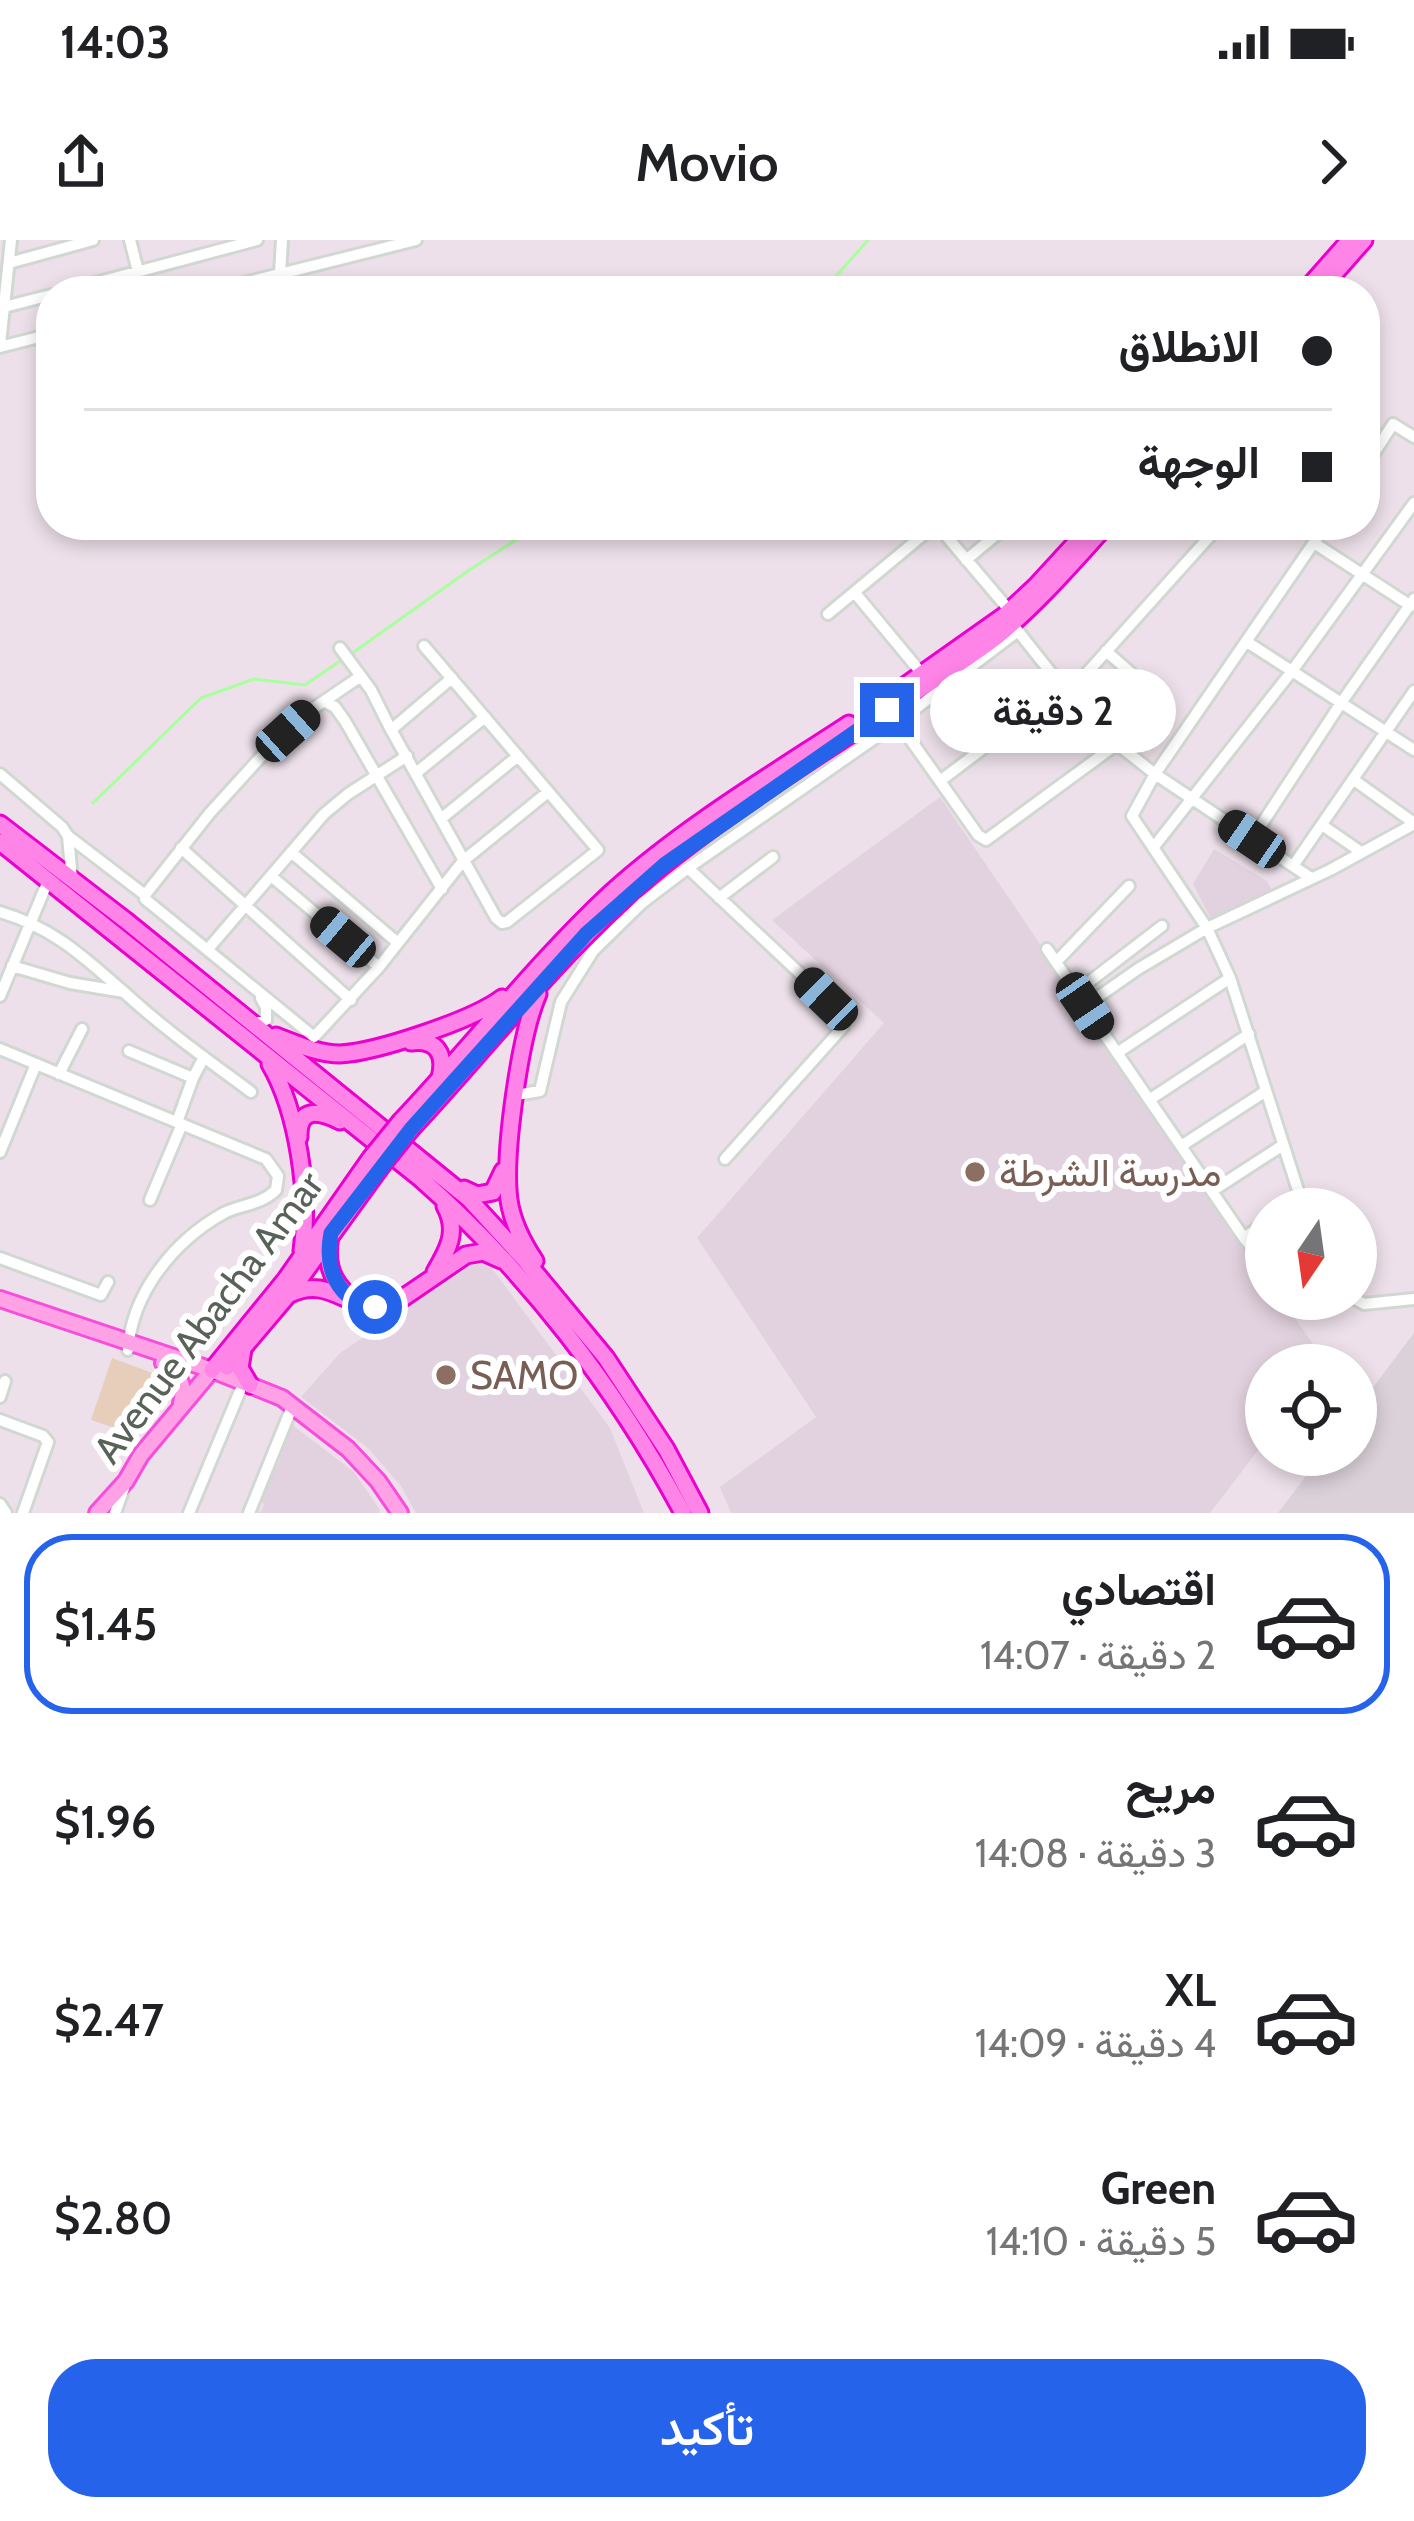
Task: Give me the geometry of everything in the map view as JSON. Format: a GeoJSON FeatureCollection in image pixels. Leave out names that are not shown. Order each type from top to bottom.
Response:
{"type":"FeatureCollection","features":[{"type":"Feature","properties":{"kind":"highway"},"geometry":{"type":"LineString","coordinates":[[1318,276],[1350,240]]}},
{"type":"Feature","properties":{"kind":"highway"},"geometry":{"type":"LineString","coordinates":[[1332,276],[1364,240]]}},
{"type":"Feature","properties":{"kind":"highway"},"geometry":{"type":"LineString","coordinates":[[213,1376],[244,1348],[287,1295],[376,1162],[440,1079],[519,985],[584,919],[653,857],[704,820],[923,675],[1013,622],[1035,587],[1078,540]]}},
{"type":"Feature","properties":{"kind":"highway"},"geometry":{"type":"LineString","coordinates":[[406,1125],[479,1056],[587,933],[664,865],[957,667],[1038,602],[1094,540]]}},
{"type":"Feature","properties":{"kind":"highway"},"geometry":{"type":"LineString","coordinates":[[0,824],[252,1024],[437,1193],[508,1265],[564,1332],[630,1422],[683,1513]]}},
{"type":"Feature","properties":{"kind":"highway"},"geometry":{"type":"LineString","coordinates":[[0,842],[262,1052],[372,1131],[477,1195],[493,1192],[500,1182],[515,1062],[509,1053],[498,1050],[479,1056]]}},
{"type":"Feature","properties":{"kind":"highway"},"geometry":{"type":"LineString","coordinates":[[551,970],[526,1033],[509,1161],[509,1201],[528,1250],[556,1297]]}},
{"type":"Feature","properties":{"kind":"highway"},"geometry":{"type":"LineString","coordinates":[[252,1024],[306,1048],[356,1052],[461,1020],[519,985]]}},
{"type":"Feature","properties":{"kind":"highway"},"geometry":{"type":"LineString","coordinates":[[372,1131],[334,1076],[338,1061],[425,1042],[442,1053],[440,1079]]}},
{"type":"Feature","properties":{"kind":"highway"},"geometry":{"type":"LineString","coordinates":[[262,1052],[291,1116],[305,1215],[301,1258]]}},
{"type":"Feature","properties":{"kind":"highway"},"geometry":{"type":"LineString","coordinates":[[356,1177],[330,1202],[313,1203],[307,1190],[299,1124],[308,1114],[320,1113],[372,1131]]}},
{"type":"Feature","properties":{"kind":"highway","name":"Avenue Abacha Amar"},"geometry":{"type":"LineString","coordinates":[[213,1376],[356,1177],[376,1162]]}},
{"type":"Feature","properties":{"kind":"highway"},"geometry":{"type":"LineString","coordinates":[[432,1169],[469,1199],[606,1358],[700,1513]]}},
{"type":"Feature","properties":{"kind":"highway"},"geometry":{"type":"LineString","coordinates":[[432,1277],[448,1249],[452,1230],[451,1216],[437,1193]]}},
{"type":"Feature","properties":{"kind":"highway"},"geometry":{"type":"LineString","coordinates":[[331,1233],[331,1273],[360,1304]]}},
{"type":"Feature","properties":{"kind":"highway"},"geometry":{"type":"LineString","coordinates":[[287,1295],[319,1287],[360,1304],[387,1306],[474,1252],[492,1255],[508,1265]]}},
{"type":"Feature","properties":{"kind":"highway"},"geometry":{"type":"LineString","coordinates":[[244,1348],[240,1368],[245,1388]]}},
{"type":"Feature","properties":{"kind":"main road"},"geometry":{"type":"LineString","coordinates":[[0,1298],[283,1398],[349,1449],[393,1508]]}},
{"type":"Feature","properties":{"kind":"main road"},"geometry":{"type":"LineString","coordinates":[[128,1346],[163,1363],[213,1376]]}},
{"type":"Feature","properties":{"kind":"main road"},"geometry":{"type":"LineString","coordinates":[[163,1363],[182,1382],[178,1410]]}},
{"type":"Feature","properties":{"kind":"main road"},"geometry":{"type":"LineString","coordinates":[[126,1481],[213,1376]]}},
{"type":"Feature","properties":{"kind":"main road","name":"Avenue Abacha Amar"},"geometry":{"type":"LineString","coordinates":[[97,1513],[178,1410],[213,1376]]}},
{"type":"Feature","properties":{"kind":"street"},"geometry":{"type":"LineString","coordinates":[[11,240],[0,346],[36,338]]}},
{"type":"Feature","properties":{"kind":"street"},"geometry":{"type":"LineString","coordinates":[[9,263],[92,240]]}},
{"type":"Feature","properties":{"kind":"street"},"geometry":{"type":"LineString","coordinates":[[130,240],[139,276]]}},
{"type":"Feature","properties":{"kind":"street"},"geometry":{"type":"LineString","coordinates":[[123,276],[225,244],[256,240]]}},
{"type":"Feature","properties":{"kind":"street"},"geometry":{"type":"LineString","coordinates":[[280,273],[282,240]]}},
{"type":"Feature","properties":{"kind":"street"},"geometry":{"type":"LineString","coordinates":[[269,276],[416,240]]}},
{"type":"Feature","properties":{"kind":"street"},"geometry":{"type":"LineString","coordinates":[[4,307],[36,299]]}},
{"type":"Feature","properties":{"kind":"street"},"geometry":{"type":"LineString","coordinates":[[1380,444],[1394,424],[1414,437]]}},
{"type":"Feature","properties":{"kind":"street"},"geometry":{"type":"LineString","coordinates":[[1153,848],[1292,671],[1414,503]]}},
{"type":"Feature","properties":{"kind":"street"},"geometry":{"type":"LineString","coordinates":[[828,614],[918,540]]}},
{"type":"Feature","properties":{"kind":"street"},"geometry":{"type":"LineString","coordinates":[[949,540],[1065,691],[1115,741],[1155,774],[1311,878]]}},
{"type":"Feature","properties":{"kind":"street"},"geometry":{"type":"LineString","coordinates":[[967,560],[990,540]]}},
{"type":"Feature","properties":{"kind":"street"},"geometry":{"type":"LineString","coordinates":[[940,781],[1065,691],[1206,540]]}},
{"type":"Feature","properties":{"kind":"street"},"geometry":{"type":"LineString","coordinates":[[1298,1188],[1230,978],[1207,928],[1132,816],[1155,774],[1316,540]]}},
{"type":"Feature","properties":{"kind":"street"},"geometry":{"type":"LineString","coordinates":[[1252,839],[1412,604],[1314,543]]}},
{"type":"Feature","properties":{"kind":"street"},"geometry":{"type":"LineString","coordinates":[[855,593],[923,675]]}},
{"type":"Feature","properties":{"kind":"street"},"geometry":{"type":"LineString","coordinates":[[517,1095],[540,1091],[561,1001],[593,951],[642,903],[898,722],[1013,622]]}},
{"type":"Feature","properties":{"kind":"street"},"geometry":{"type":"LineString","coordinates":[[1246,642],[1414,751]]}},
{"type":"Feature","properties":{"kind":"street"},"geometry":{"type":"LineString","coordinates":[[340,648],[361,676],[463,861],[502,923],[507,922],[598,850],[424,646]]}},
{"type":"Feature","properties":{"kind":"street"},"geometry":{"type":"LineString","coordinates":[[898,722],[978,836],[991,840],[1115,741],[1150,693],[1106,651]]}},
{"type":"Feature","properties":{"kind":"street"},"geometry":{"type":"LineString","coordinates":[[145,895],[268,749],[361,676]]}},
{"type":"Feature","properties":{"kind":"street"},"geometry":{"type":"LineString","coordinates":[[391,730],[452,678]]}},
{"type":"Feature","properties":{"kind":"street"},"geometry":{"type":"LineString","coordinates":[[1293,866],[1414,691]]}},
{"type":"Feature","properties":{"kind":"street"},"geometry":{"type":"LineString","coordinates":[[324,701],[345,721],[442,889]]}},
{"type":"Feature","properties":{"kind":"street"},"geometry":{"type":"LineString","coordinates":[[416,773],[485,717]]}},
{"type":"Feature","properties":{"kind":"street"},"geometry":{"type":"LineString","coordinates":[[442,818],[518,756]]}},
{"type":"Feature","properties":{"kind":"street"},"geometry":{"type":"LineString","coordinates":[[208,949],[336,803],[407,757]]}},
{"type":"Feature","properties":{"kind":"street"},"geometry":{"type":"LineString","coordinates":[[0,774],[68,836],[314,1037],[380,968],[463,861],[548,792]]}},
{"type":"Feature","properties":{"kind":"street"},"geometry":{"type":"LineString","coordinates":[[1085,1006],[1207,928],[1414,823],[1354,780]]}},
{"type":"Feature","properties":{"kind":"street"},"geometry":{"type":"LineString","coordinates":[[1322,825],[1361,852]]}},
{"type":"Feature","properties":{"kind":"street"},"geometry":{"type":"LineString","coordinates":[[68,836],[72,880]]}},
{"type":"Feature","properties":{"kind":"street"},"geometry":{"type":"LineString","coordinates":[[182,848],[350,1000]]}},
{"type":"Feature","properties":{"kind":"street"},"geometry":{"type":"LineString","coordinates":[[291,852],[398,943]]}},
{"type":"Feature","properties":{"kind":"street"},"geometry":{"type":"LineString","coordinates":[[719,898],[773,857]]}},
{"type":"Feature","properties":{"kind":"street"},"geometry":{"type":"LineString","coordinates":[[688,868],[844,1020],[843,1027],[724,1159]]}},
{"type":"Feature","properties":{"kind":"street"},"geometry":{"type":"LineString","coordinates":[[271,876],[380,968]]}},
{"type":"Feature","properties":{"kind":"street"},"geometry":{"type":"LineString","coordinates":[[0,996],[48,880]]}},
{"type":"Feature","properties":{"kind":"street"},"geometry":{"type":"LineString","coordinates":[[1056,962],[1129,886]]}},
{"type":"Feature","properties":{"kind":"street"},"geometry":{"type":"LineString","coordinates":[[124,920],[145,907],[156,907]]}},
{"type":"Feature","properties":{"kind":"street"},"geometry":{"type":"LineString","coordinates":[[0,912],[29,922],[79,952],[251,1092]]}},
{"type":"Feature","properties":{"kind":"street"},"geometry":{"type":"LineString","coordinates":[[1076,992],[1162,926]]}},
{"type":"Feature","properties":{"kind":"street"},"geometry":{"type":"LineString","coordinates":[[1047,949],[1244,1238]]}},
{"type":"Feature","properties":{"kind":"street"},"geometry":{"type":"LineString","coordinates":[[12,966],[124,992]]}},
{"type":"Feature","properties":{"kind":"street"},"geometry":{"type":"LineString","coordinates":[[1117,1053],[1230,978]]}},
{"type":"Feature","properties":{"kind":"street"},"geometry":{"type":"LineString","coordinates":[[252,1024],[267,1016],[258,992]]}},
{"type":"Feature","properties":{"kind":"street"},"geometry":{"type":"LineString","coordinates":[[59,1074],[82,1029]]}},
{"type":"Feature","properties":{"kind":"street"},"geometry":{"type":"LineString","coordinates":[[1149,1100],[1249,1034]]}},
{"type":"Feature","properties":{"kind":"street"},"geometry":{"type":"LineString","coordinates":[[0,1049],[266,1159],[278,1176],[276,1190],[266,1200],[230,1210],[182,1243],[148,1285],[128,1346]]}},
{"type":"Feature","properties":{"kind":"street"},"geometry":{"type":"LineString","coordinates":[[129,1051],[193,1078]]}},
{"type":"Feature","properties":{"kind":"street"},"geometry":{"type":"LineString","coordinates":[[150,1201],[204,1057]]}},
{"type":"Feature","properties":{"kind":"street"},"geometry":{"type":"LineString","coordinates":[[0,1152],[36,1064]]}},
{"type":"Feature","properties":{"kind":"street"},"geometry":{"type":"LineString","coordinates":[[1181,1146],[1266,1091]]}},
{"type":"Feature","properties":{"kind":"street"},"geometry":{"type":"LineString","coordinates":[[1211,1191],[1283,1145]]}},
{"type":"Feature","properties":{"kind":"street"},"geometry":{"type":"LineString","coordinates":[[0,1258],[101,1295],[108,1282]]}},
{"type":"Feature","properties":{"kind":"street"},"geometry":{"type":"LineString","coordinates":[[1377,1303],[1414,1299]]}},
{"type":"Feature","properties":{"kind":"street"},"geometry":{"type":"LineString","coordinates":[[0,1397],[5,1381]]}},
{"type":"Feature","properties":{"kind":"street"},"geometry":{"type":"LineString","coordinates":[[189,1513],[245,1388]]}},
{"type":"Feature","properties":{"kind":"street"},"geometry":{"type":"LineString","coordinates":[[249,1513],[292,1407]]}},
{"type":"Feature","properties":{"kind":"street"},"geometry":{"type":"LineString","coordinates":[[0,1420],[48,1442],[22,1513]]}},
{"type":"Feature","properties":{"kind":"street"},"geometry":{"type":"LineString","coordinates":[[115,1513],[126,1481]]}},
{"type":"Feature","properties":{"kind":"street"},"geometry":{"type":"LineString","coordinates":[[0,1504],[5,1513]]}},
{"type":"Feature","properties":{"kind":"shaded area","name":"مدرسة الشرطة"},"geometry":{"type":"Polygon","coordinates":[[[940,797],[1245,1245],[1245,1320],[1296,1320],[1313,1344],[1245,1344],[1245,1467],[1210,1513],[731,1513],[720,1487],[816,1417],[697,1238],[884,1023],[772,920],[940,797]]]}},
{"type":"Feature","properties":{"kind":"shaded area"},"geometry":{"type":"Polygon","coordinates":[[[1214,849],[1267,881],[1273,893],[1212,921],[1193,884],[1214,849]]]}},
{"type":"Feature","properties":{"kind":"shaded area","name":"SAMO"},"geometry":{"type":"Polygon","coordinates":[[[480,1262],[491,1267],[610,1428],[644,1513],[416,1513],[401,1486],[368,1448],[301,1397],[340,1353],[480,1262]]]}},
{"type":"Feature","properties":{"kind":"shaded area"},"geometry":{"type":"Polygon","coordinates":[[[1414,1333],[1414,1513],[1278,1513],[1306,1476],[1377,1476],[1377,1382],[1414,1333]]]}},
{"type":"Feature","properties":{"kind":"shaded area"},"geometry":{"type":"Polygon","coordinates":[[[112,1358],[163,1377],[166,1386],[154,1416],[136,1435],[91,1420],[112,1358]]]}},
{"type":"Feature","properties":{"kind":"shaded area"},"geometry":{"type":"Polygon","coordinates":[[[291,1424],[354,1472],[379,1513],[257,1513],[291,1424]]]}},
{"type":"Feature","properties":{"kind":"waterway"},"geometry":{"type":"LineString","coordinates":[[836,276],[868,240]]}},
{"type":"Feature","properties":{"kind":"waterway"},"geometry":{"type":"LineString","coordinates":[[351,654],[516,540]]}},
{"type":"Feature","properties":{"kind":"waterway"},"geometry":{"type":"LineString","coordinates":[[93,803],[201,698],[254,679],[305,685],[343,659]]}},
{"type":"Feature","properties":{"kind":"place","name":"مدرسة الشرطة"},"geometry":{"type":"Point","coordinates":[975,1172]}},
{"type":"Feature","properties":{"kind":"place","name":"SAMO"},"geometry":{"type":"Point","coordinates":[446,1375]}},
{"type":"Feature","properties":{"kind":"route"},"geometry":{"type":"LineString","coordinates":[[375,1307],[360,1304],[337,1284],[329,1266],[328,1246],[331,1233],[411,1129],[566,954],[625,898],[720,824],[887,710]]}}]}
